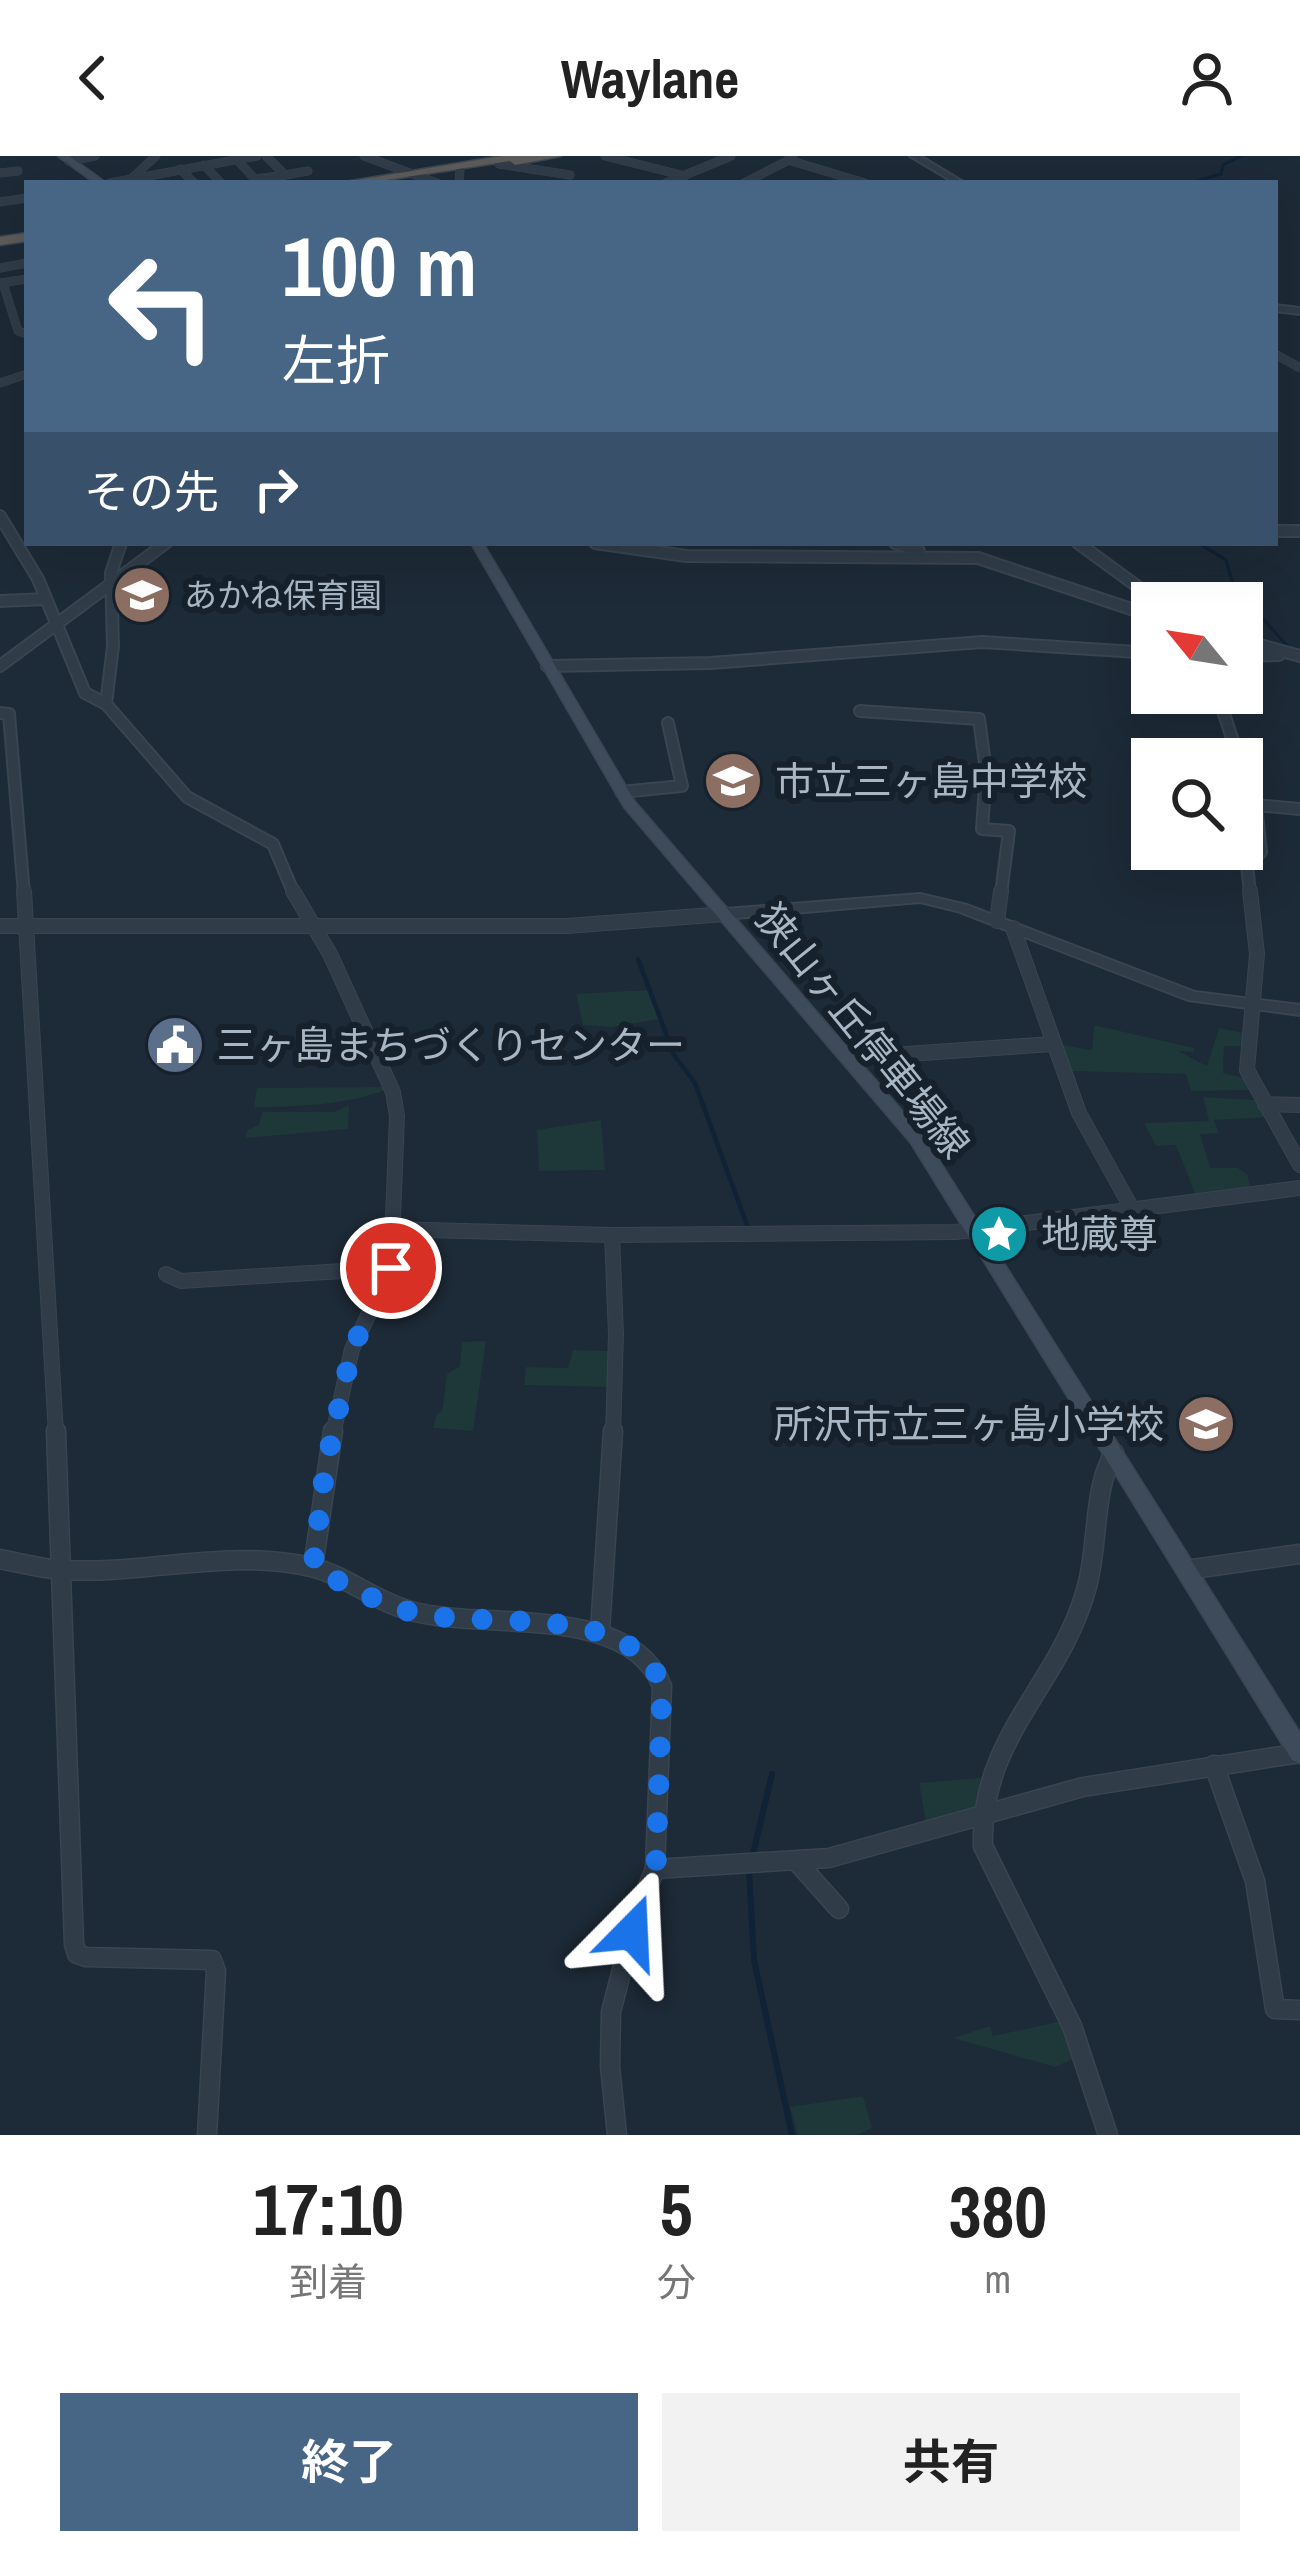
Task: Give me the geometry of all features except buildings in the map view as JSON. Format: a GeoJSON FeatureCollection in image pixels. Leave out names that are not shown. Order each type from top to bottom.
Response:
{"type":"FeatureCollection","features":[{"type":"Feature","properties":{"kind":"highway"},"geometry":{"type":"LineString","coordinates":[[460,169],[524,156]]}},
{"type":"Feature","properties":{"kind":"highway"},"geometry":{"type":"LineString","coordinates":[[381,180],[556,156]]}},
{"type":"Feature","properties":{"kind":"main road"},"geometry":{"type":"LineString","coordinates":[[66,159],[97,180]]}},
{"type":"Feature","properties":{"kind":"main road","name":"狭山ヶ丘停車場線"},"geometry":{"type":"LineString","coordinates":[[479,546],[621,792],[917,1139],[1300,1753]]}},
{"type":"Feature","properties":{"kind":"street"},"geometry":{"type":"LineString","coordinates":[[66,159],[95,156]]}},
{"type":"Feature","properties":{"kind":"street"},"geometry":{"type":"LineString","coordinates":[[133,178],[156,156]]}},
{"type":"Feature","properties":{"kind":"street"},"geometry":{"type":"LineString","coordinates":[[124,180],[257,156]]}},
{"type":"Feature","properties":{"kind":"street"},"geometry":{"type":"LineString","coordinates":[[266,156],[285,175]]}},
{"type":"Feature","properties":{"kind":"street"},"geometry":{"type":"LineString","coordinates":[[364,156],[430,180]]}},
{"type":"Feature","properties":{"kind":"street"},"geometry":{"type":"LineString","coordinates":[[605,156],[685,176]]}},
{"type":"Feature","properties":{"kind":"street"},"geometry":{"type":"LineString","coordinates":[[674,180],[731,156]]}},
{"type":"Feature","properties":{"kind":"street"},"geometry":{"type":"LineString","coordinates":[[914,156],[956,180]]}},
{"type":"Feature","properties":{"kind":"street"},"geometry":{"type":"LineString","coordinates":[[750,180],[792,158],[857,180]]}},
{"type":"Feature","properties":{"kind":"street"},"geometry":{"type":"LineString","coordinates":[[236,159],[255,179],[308,171]]}},
{"type":"Feature","properties":{"kind":"street"},"geometry":{"type":"LineString","coordinates":[[381,180],[382,159]]}},
{"type":"Feature","properties":{"kind":"street"},"geometry":{"type":"LineString","coordinates":[[499,164],[570,175]]}},
{"type":"Feature","properties":{"kind":"street"},"geometry":{"type":"LineString","coordinates":[[204,165],[218,180]]}},
{"type":"Feature","properties":{"kind":"street"},"geometry":{"type":"LineString","coordinates":[[180,170],[191,180]]}},
{"type":"Feature","properties":{"kind":"street"},"geometry":{"type":"LineString","coordinates":[[0,172],[18,171]]}},
{"type":"Feature","properties":{"kind":"street"},"geometry":{"type":"LineString","coordinates":[[2,283],[4,302],[18,331],[24,333]]}},
{"type":"Feature","properties":{"kind":"street"},"geometry":{"type":"LineString","coordinates":[[0,516],[58,621],[85,693],[106,704],[171,784],[273,844],[393,1092],[397,1116],[391,1268],[352,1349],[325,1469],[313,1567]]}},
{"type":"Feature","properties":{"kind":"street"},"geometry":{"type":"LineString","coordinates":[[106,704],[113,646],[110,585],[120,546]]}},
{"type":"Feature","properties":{"kind":"street"},"geometry":{"type":"LineString","coordinates":[[0,666],[162,546]]}},
{"type":"Feature","properties":{"kind":"street"},"geometry":{"type":"LineString","coordinates":[[611,546],[652,554],[730,558],[935,556],[991,561],[1131,609]]}},
{"type":"Feature","properties":{"kind":"street"},"geometry":{"type":"LineString","coordinates":[[904,546],[935,556]]}},
{"type":"Feature","properties":{"kind":"street"},"geometry":{"type":"LineString","coordinates":[[1082,546],[1131,582]]}},
{"type":"Feature","properties":{"kind":"street"},"geometry":{"type":"LineString","coordinates":[[0,601],[46,599]]}},
{"type":"Feature","properties":{"kind":"street"},"geometry":{"type":"LineString","coordinates":[[547,666],[711,663],[982,642],[1131,651]]}},
{"type":"Feature","properties":{"kind":"street"},"geometry":{"type":"LineString","coordinates":[[1263,646],[1295,654]]}},
{"type":"Feature","properties":{"kind":"street"},"geometry":{"type":"LineString","coordinates":[[1263,655],[1295,654]]}},
{"type":"Feature","properties":{"kind":"street"},"geometry":{"type":"LineString","coordinates":[[860,711],[979,719],[986,771],[982,829],[1010,831],[1005,924],[1079,1113],[1131,1207]]}},
{"type":"Feature","properties":{"kind":"street"},"geometry":{"type":"LineString","coordinates":[[0,712],[9,715],[27,925],[64,1570],[74,1944],[77,1954],[86,1957],[212,1960],[216,1971],[207,2135]]}},
{"type":"Feature","properties":{"kind":"street"},"geometry":{"type":"LineString","coordinates":[[621,792],[682,786],[668,723]]}},
{"type":"Feature","properties":{"kind":"street"},"geometry":{"type":"LineString","coordinates":[[1263,806],[1300,809]]}},
{"type":"Feature","properties":{"kind":"street"},"geometry":{"type":"LineString","coordinates":[[1248,870],[1257,954],[1247,1070],[1300,1166]]}},
{"type":"Feature","properties":{"kind":"street"},"geometry":{"type":"LineString","coordinates":[[0,926],[630,925],[920,898],[1005,924],[1170,990],[1300,1010]]}},
{"type":"Feature","properties":{"kind":"street"},"geometry":{"type":"LineString","coordinates":[[848,1058],[1052,1044]]}},
{"type":"Feature","properties":{"kind":"street"},"geometry":{"type":"LineString","coordinates":[[1265,1105],[1300,1105]]}},
{"type":"Feature","properties":{"kind":"street"},"geometry":{"type":"LineString","coordinates":[[391,1229],[612,1235],[978,1230],[1300,1188]]}},
{"type":"Feature","properties":{"kind":"street"},"geometry":{"type":"LineString","coordinates":[[600,1631],[617,1348],[612,1235]]}},
{"type":"Feature","properties":{"kind":"street"},"geometry":{"type":"LineString","coordinates":[[166,1274],[182,1281],[391,1268]]}},
{"type":"Feature","properties":{"kind":"street"},"geometry":{"type":"LineString","coordinates":[[1108,2135],[1072,2026],[983,1846],[979,1817],[996,1756],[1080,1609],[1106,1467],[1114,1453]]}},
{"type":"Feature","properties":{"kind":"street"},"geometry":{"type":"LineString","coordinates":[[1186,1570],[1300,1553]]}},
{"type":"Feature","properties":{"kind":"street"},"geometry":{"type":"LineString","coordinates":[[0,1558],[64,1570],[216,1560],[313,1567],[373,1599],[416,1613],[600,1631],[655,1668],[662,1686],[656,1869],[635,1918],[611,2012],[616,2135]]}},
{"type":"Feature","properties":{"kind":"street"},"geometry":{"type":"LineString","coordinates":[[656,1869],[798,1863],[1083,1787],[1300,1753]]}},
{"type":"Feature","properties":{"kind":"street"},"geometry":{"type":"LineString","coordinates":[[1214,1765],[1255,1881],[1274,2009],[1300,2010]]}},
{"type":"Feature","properties":{"kind":"street"},"geometry":{"type":"LineString","coordinates":[[798,1863],[839,1909]]}},
{"type":"Feature","properties":{"kind":"green space"},"geometry":{"type":"Polygon","coordinates":[[[649,990],[660,1019],[612,1027],[583,1025],[576,994],[649,990]]]}},
{"type":"Feature","properties":{"kind":"green space"},"geometry":{"type":"Polygon","coordinates":[[[1094,1025],[1194,1048],[1194,1052],[1178,1051],[1207,1066],[1219,1028],[1245,1033],[1245,1046],[1224,1046],[1223,1073],[1247,1079],[1251,1090],[1191,1091],[1186,1074],[1067,1071],[1057,1044],[1092,1050],[1094,1025]]]}},
{"type":"Feature","properties":{"kind":"green space"},"geometry":{"type":"Polygon","coordinates":[[[257,1088],[385,1090],[338,1102],[254,1107],[257,1088]]]}},
{"type":"Feature","properties":{"kind":"green space"},"geometry":{"type":"Polygon","coordinates":[[[1203,1097],[1255,1100],[1267,1117],[1214,1120],[1219,1133],[1200,1134],[1210,1168],[1238,1168],[1247,1174],[1251,1190],[1196,1196],[1176,1145],[1156,1146],[1144,1123],[1209,1121],[1203,1097]]]}},
{"type":"Feature","properties":{"kind":"green space"},"geometry":{"type":"Polygon","coordinates":[[[349,1105],[348,1129],[245,1138],[247,1130],[259,1125],[262,1112],[334,1112],[349,1105]]]}},
{"type":"Feature","properties":{"kind":"green space"},"geometry":{"type":"Polygon","coordinates":[[[601,1120],[605,1170],[539,1171],[537,1130],[601,1120]]]}},
{"type":"Feature","properties":{"kind":"green space"},"geometry":{"type":"Polygon","coordinates":[[[486,1341],[473,1431],[433,1428],[437,1413],[442,1412],[447,1374],[460,1366],[462,1342],[486,1341]]]}},
{"type":"Feature","properties":{"kind":"green space"},"geometry":{"type":"Polygon","coordinates":[[[573,1350],[608,1351],[608,1387],[524,1385],[526,1367],[568,1368],[573,1350]]]}},
{"type":"Feature","properties":{"kind":"green space"},"geometry":{"type":"Polygon","coordinates":[[[981,1778],[974,1810],[927,1828],[919,1783],[981,1778]]]}},
{"type":"Feature","properties":{"kind":"green space"},"geometry":{"type":"Polygon","coordinates":[[[1062,2021],[1075,2058],[1055,2067],[953,2038],[990,2026],[993,2036],[1062,2021]]]}},
{"type":"Feature","properties":{"kind":"green space"},"geometry":{"type":"Polygon","coordinates":[[[863,2096],[872,2128],[857,2135],[798,2135],[790,2107],[863,2096]]]}},
{"type":"Feature","properties":{"kind":"waterway"},"geometry":{"type":"LineString","coordinates":[[1200,180],[1221,174],[1223,165],[1241,156]]}},
{"type":"Feature","properties":{"kind":"waterway"},"geometry":{"type":"LineString","coordinates":[[1203,546],[1226,560],[1233,585],[1289,648]]}},
{"type":"Feature","properties":{"kind":"waterway"},"geometry":{"type":"LineString","coordinates":[[638,959],[674,1055],[695,1083],[748,1228]]}},
{"type":"Feature","properties":{"kind":"waterway"},"geometry":{"type":"LineString","coordinates":[[752,1858],[772,1774]]}},
{"type":"Feature","properties":{"kind":"waterway"},"geometry":{"type":"LineString","coordinates":[[749,1870],[754,1960],[792,2135]]}},
{"type":"Feature","properties":{"kind":"place","name":"あかね保育園"},"geometry":{"type":"Point","coordinates":[142,595]}},
{"type":"Feature","properties":{"kind":"place","name":"市立三ヶ島中学校"},"geometry":{"type":"Point","coordinates":[733,781]}},
{"type":"Feature","properties":{"kind":"place","name":"三ヶ島まちづくりセンター"},"geometry":{"type":"Point","coordinates":[175,1045]}},
{"type":"Feature","properties":{"kind":"place","name":"地蔵尊"},"geometry":{"type":"Point","coordinates":[999,1234]}},
{"type":"Feature","properties":{"kind":"place","name":"所沢市立三ヶ島小学校"},"geometry":{"type":"Point","coordinates":[1206,1424]}},
{"type":"Feature","properties":{"kind":"route"},"geometry":{"type":"LineString","coordinates":[[391,1268],[352,1349],[325,1469],[313,1567],[373,1599],[416,1613],[600,1631],[655,1668],[662,1686],[656,1869],[632,1932]]}}]}
